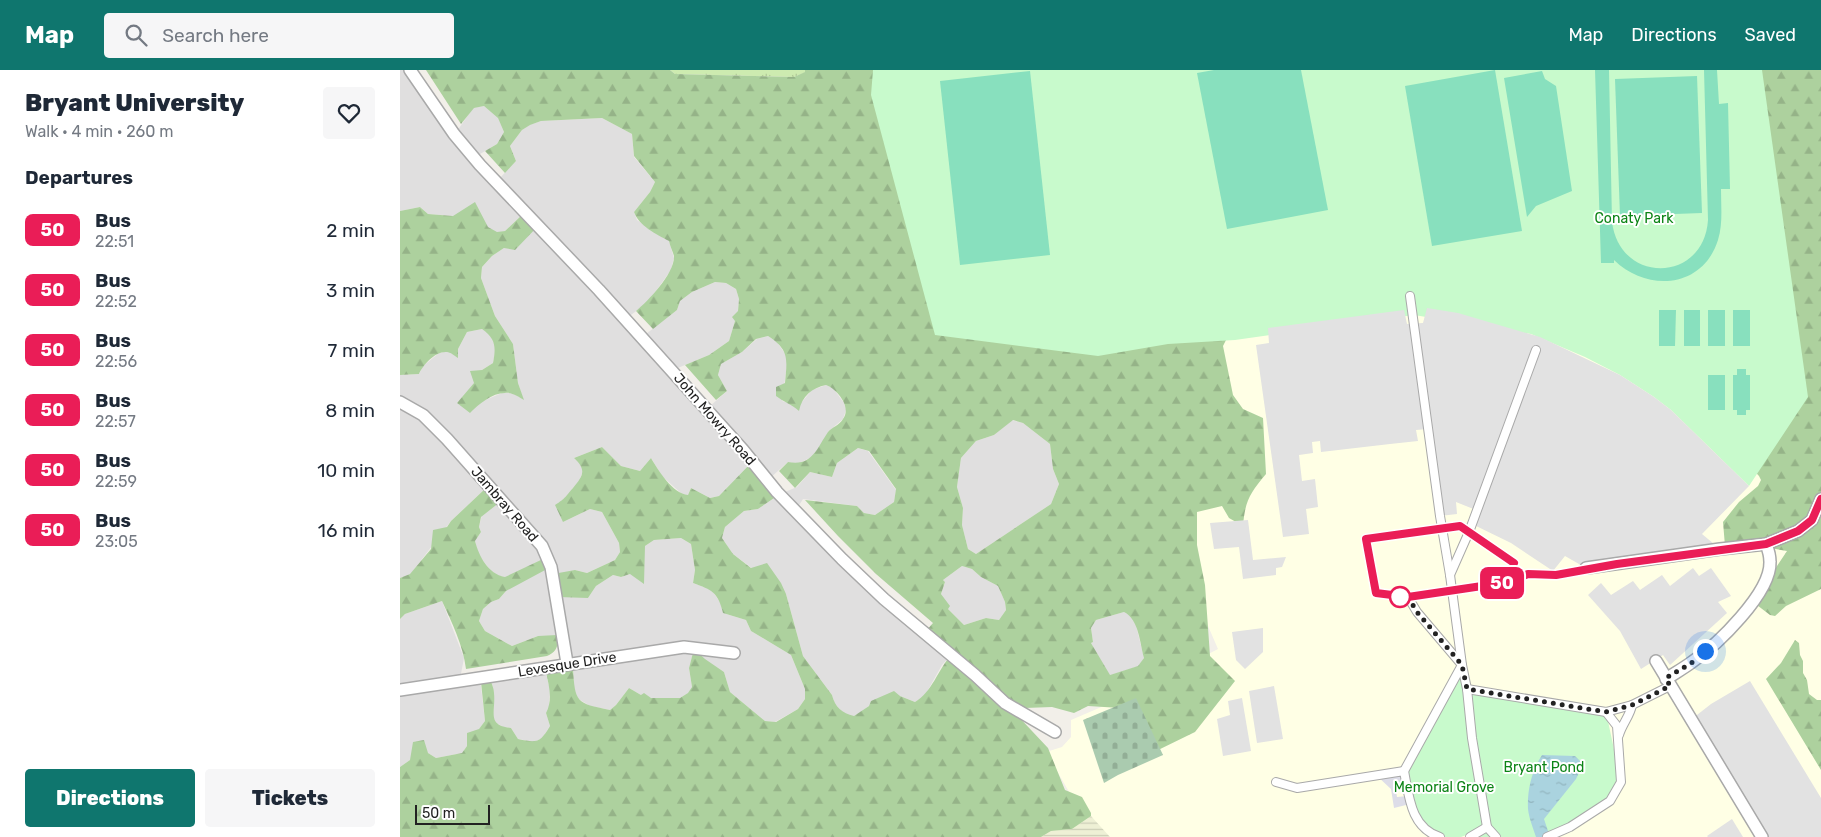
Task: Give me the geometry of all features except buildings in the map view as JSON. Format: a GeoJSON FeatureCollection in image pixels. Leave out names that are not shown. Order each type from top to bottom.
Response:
{"type":"FeatureCollection","features":[{"type":"Feature","properties":{"kind":"street","name":"John Mowry Road"},"geometry":{"type":"LineString","coordinates":[[410,70],[454,134],[480,165],[599,290],[743,450],[777,492],[842,559],[884,599],[976,675],[1005,703],[1055,732]]}},
{"type":"Feature","properties":{"kind":"street"},"geometry":{"type":"LineString","coordinates":[[1410,296],[1439,507],[1467,689],[1472,738],[1487,827],[1496,837]]}},
{"type":"Feature","properties":{"kind":"street"},"geometry":{"type":"LineString","coordinates":[[1450,575],[1469,532],[1536,350]]}},
{"type":"Feature","properties":{"kind":"street","name":"Jambray Road"},"geometry":{"type":"LineString","coordinates":[[400,402],[423,415],[447,439],[542,546],[551,567],[567,663]]}},
{"type":"Feature","properties":{"kind":"street"},"geometry":{"type":"LineString","coordinates":[[1586,568],[1720,548],[1766,544],[1798,531],[1812,520],[1821,499]]}},
{"type":"Feature","properties":{"kind":"street"},"geometry":{"type":"LineString","coordinates":[[1467,689],[1606,712],[1632,705],[1668,682],[1718,641],[1758,596],[1768,576],[1771,562],[1766,544]]}},
{"type":"Feature","properties":{"kind":"street"},"geometry":{"type":"LineString","coordinates":[[1408,597],[1417,612],[1462,665]]}},
{"type":"Feature","properties":{"kind":"street","name":"Levesque Drive"},"geometry":{"type":"LineString","coordinates":[[400,690],[567,663],[684,647],[734,653]]}},
{"type":"Feature","properties":{"kind":"street"},"geometry":{"type":"LineString","coordinates":[[1656,660],[1762,837]]}},
{"type":"Feature","properties":{"kind":"street"},"geometry":{"type":"LineString","coordinates":[[1440,837],[1434,835],[1418,821],[1410,808],[1404,771],[1462,665]]}},
{"type":"Feature","properties":{"kind":"street"},"geometry":{"type":"LineString","coordinates":[[1618,738],[1622,725],[1631,712],[1632,705]]}},
{"type":"Feature","properties":{"kind":"street"},"geometry":{"type":"LineString","coordinates":[[1553,836],[1610,801],[1622,782],[1617,726],[1606,712]]}},
{"type":"Feature","properties":{"kind":"street"},"geometry":{"type":"LineString","coordinates":[[1276,782],[1297,788],[1404,771]]}},
{"type":"Feature","properties":{"kind":"street"},"geometry":{"type":"LineString","coordinates":[[1472,837],[1487,827]]}},
{"type":"Feature","properties":{"kind":"shaded area"},"geometry":{"type":"Polygon","coordinates":[[[400,70],[411,70],[455,134],[473,108],[484,106],[498,117],[504,132],[497,144],[475,157],[499,179],[516,161],[510,146],[522,130],[529,125],[541,121],[602,118],[632,134],[634,157],[655,182],[650,192],[634,212],[637,220],[669,241],[674,258],[671,270],[648,302],[627,318],[646,334],[677,310],[680,301],[692,292],[715,282],[726,283],[736,289],[739,299],[738,311],[729,341],[709,355],[673,370],[709,407],[727,391],[718,375],[721,364],[742,352],[757,339],[768,336],[777,342],[788,358],[782,401],[801,403],[812,390],[826,385],[833,388],[844,403],[846,410],[843,419],[829,431],[814,456],[797,464],[788,462],[769,479],[751,463],[719,496],[710,498],[691,488],[688,495],[683,495],[662,476],[651,458],[640,471],[621,466],[602,447],[574,458],[580,463],[583,470],[579,483],[572,489],[568,497],[563,522],[590,509],[602,512],[619,543],[620,552],[615,560],[587,573],[575,570],[588,598],[596,586],[613,575],[621,577],[630,574],[645,546],[654,540],[681,538],[691,544],[695,570],[693,583],[712,590],[721,604],[723,613],[746,620],[751,631],[791,655],[805,689],[805,699],[798,709],[775,722],[765,721],[730,692],[724,672],[694,650],[689,668],[692,687],[689,693],[680,698],[651,698],[629,688],[610,710],[590,706],[577,698],[574,691],[573,663],[563,637],[538,636],[512,646],[485,631],[479,621],[483,609],[491,602],[499,599],[506,591],[505,577],[499,576],[490,570],[478,554],[475,541],[481,532],[479,527],[489,485],[451,521],[410,575],[400,578],[400,375],[419,374],[423,366],[439,353],[458,349],[467,332],[482,329],[490,334],[496,348],[493,363],[482,370],[471,388],[457,403],[481,402],[504,392],[514,394],[523,399],[518,383],[513,344],[495,316],[481,278],[482,267],[492,256],[504,248],[524,213],[505,231],[497,233],[488,227],[453,216],[428,214],[420,207],[400,211],[400,70]]]}},
{"type":"Feature","properties":{"kind":"shaded area"},"geometry":{"type":"Polygon","coordinates":[[[873,70],[1821,70],[1821,837],[996,837],[1083,816],[1046,752],[1062,747],[1071,737],[1071,720],[1127,696],[1218,649],[1138,464],[873,70]]]}},
{"type":"Feature","properties":{"kind":"shaded area"},"geometry":{"type":"Polygon","coordinates":[[[1427,308],[1458,313],[1540,337],[1620,375],[1671,410],[1749,486],[1702,534],[1720,549],[1586,568],[1565,556],[1553,571],[1511,543],[1472,524],[1476,510],[1456,502],[1457,514],[1440,516],[1428,429],[1416,430],[1418,441],[1321,452],[1320,441],[1312,442],[1313,453],[1299,455],[1302,481],[1315,479],[1318,507],[1306,509],[1309,534],[1283,537],[1256,345],[1269,343],[1268,328],[1404,310],[1407,324],[1423,323],[1427,308]]]}},
{"type":"Feature","properties":{"kind":"shaded area"},"geometry":{"type":"Polygon","coordinates":[[[1012,420],[1023,423],[1050,444],[1053,469],[1059,484],[1051,504],[976,554],[968,549],[962,525],[963,508],[957,487],[961,458],[976,441],[994,435],[1012,420]]]}},
{"type":"Feature","properties":{"kind":"shaded area"},"geometry":{"type":"Polygon","coordinates":[[[858,448],[868,451],[896,490],[894,502],[875,515],[864,513],[857,506],[803,499],[796,510],[951,655],[942,665],[924,697],[915,702],[900,696],[869,706],[854,717],[843,714],[834,702],[832,695],[803,656],[786,594],[733,554],[722,538],[725,527],[744,511],[758,509],[780,494],[797,487],[810,472],[832,477],[837,463],[858,448]]]}},
{"type":"Feature","properties":{"kind":"shaded area"},"geometry":{"type":"Polygon","coordinates":[[[1248,520],[1253,560],[1286,557],[1282,567],[1276,568],[1276,575],[1243,579],[1239,547],[1214,549],[1210,523],[1248,520]]]}},
{"type":"Feature","properties":{"kind":"shaded area"},"geometry":{"type":"Polygon","coordinates":[[[962,566],[972,569],[981,577],[998,586],[1005,602],[1006,610],[999,620],[986,618],[964,625],[948,609],[941,594],[945,582],[943,580],[962,566]]]}},
{"type":"Feature","properties":{"kind":"shaded area"},"geometry":{"type":"Polygon","coordinates":[[[1693,568],[1699,576],[1711,568],[1731,596],[1718,602],[1727,613],[1670,665],[1663,655],[1641,669],[1620,631],[1588,595],[1601,583],[1611,595],[1633,581],[1640,590],[1662,575],[1670,586],[1693,568]]]}},
{"type":"Feature","properties":{"kind":"shaded area"},"geometry":{"type":"Polygon","coordinates":[[[442,601],[464,658],[460,679],[480,678],[485,721],[462,753],[436,758],[428,753],[410,760],[400,767],[400,619],[405,614],[442,601]]]}},
{"type":"Feature","properties":{"kind":"shaded area"},"geometry":{"type":"Polygon","coordinates":[[[1124,612],[1131,615],[1135,621],[1144,658],[1139,666],[1109,675],[1091,643],[1093,642],[1091,628],[1096,620],[1124,612]]]}},
{"type":"Feature","properties":{"kind":"shaded area"},"geometry":{"type":"Polygon","coordinates":[[[1263,628],[1263,652],[1245,669],[1236,660],[1232,632],[1263,628]]]}},
{"type":"Feature","properties":{"kind":"shaded area"},"geometry":{"type":"Polygon","coordinates":[[[544,666],[550,689],[549,707],[546,713],[550,726],[542,739],[533,742],[518,739],[511,728],[503,727],[495,722],[493,715],[494,693],[490,675],[544,666]]]}},
{"type":"Feature","properties":{"kind":"shaded area"},"geometry":{"type":"Polygon","coordinates":[[[1750,681],[1821,798],[1821,837],[1759,837],[1688,722],[1711,704],[1750,681]]]}},
{"type":"Feature","properties":{"kind":"shaded area"},"geometry":{"type":"Polygon","coordinates":[[[1274,686],[1283,739],[1257,743],[1249,691],[1274,686]]]}},
{"type":"Feature","properties":{"kind":"shaded area"},"geometry":{"type":"Polygon","coordinates":[[[1242,698],[1251,751],[1223,756],[1217,719],[1230,715],[1228,701],[1242,698]]]}},
{"type":"Feature","properties":{"kind":"shaded area"},"geometry":{"type":"Polygon","coordinates":[[[1404,771],[1407,789],[1396,791],[1397,797],[1408,796],[1410,804],[1394,808],[1391,789],[1376,775],[1404,771]]]}},
{"type":"Feature","properties":{"kind":"shaded area"},"geometry":{"type":"Polygon","coordinates":[[[1091,816],[1110,837],[1041,837],[1051,831],[1072,829],[1091,816]]]}},
{"type":"Feature","properties":{"kind":"shaded area"},"geometry":{"type":"Polygon","coordinates":[[[1732,819],[1743,837],[1707,836],[1732,819]]]}},
{"type":"Feature","properties":{"kind":"green space"},"geometry":{"type":"Polygon","coordinates":[[[426,70],[670,70],[675,74],[794,77],[805,72],[805,70],[1175,70],[1230,332],[1223,346],[1233,395],[1243,409],[1263,418],[1266,474],[1249,498],[1243,526],[1229,518],[1222,506],[1197,512],[1197,545],[1205,585],[1210,656],[1235,681],[1195,732],[1152,753],[1120,708],[1088,706],[1074,713],[1052,707],[1025,708],[1016,714],[1048,748],[1065,790],[1082,797],[1091,813],[1091,816],[1072,829],[1051,831],[1041,837],[400,837],[400,767],[410,760],[413,742],[424,740],[428,753],[436,758],[462,753],[467,746],[467,733],[479,729],[485,721],[481,682],[491,681],[494,691],[495,721],[498,724],[511,728],[518,739],[530,741],[540,739],[550,726],[546,713],[550,698],[546,672],[573,668],[575,688],[580,700],[590,705],[610,710],[629,688],[641,695],[644,693],[651,698],[680,698],[688,693],[692,687],[689,668],[694,649],[724,672],[730,692],[765,721],[776,722],[798,709],[805,699],[805,689],[791,655],[751,631],[746,620],[723,613],[719,600],[713,593],[693,583],[695,570],[691,544],[681,538],[654,540],[645,546],[644,584],[630,574],[621,577],[613,575],[596,586],[588,598],[558,597],[553,574],[575,570],[587,573],[615,560],[620,552],[619,543],[602,512],[590,509],[563,522],[555,505],[565,497],[581,476],[581,466],[574,458],[602,447],[621,466],[640,471],[651,458],[666,481],[682,494],[688,495],[691,488],[710,498],[719,496],[751,463],[780,494],[758,509],[744,511],[725,527],[722,538],[733,554],[751,568],[767,563],[786,594],[803,656],[832,695],[837,706],[846,713],[854,716],[869,706],[871,701],[894,691],[900,696],[915,702],[926,693],[951,655],[926,631],[933,623],[876,574],[805,500],[857,506],[864,513],[875,515],[894,502],[896,489],[869,451],[858,448],[837,463],[832,477],[810,472],[795,488],[779,471],[788,462],[803,462],[808,459],[817,450],[828,432],[842,421],[846,409],[839,394],[826,385],[816,388],[805,397],[799,411],[776,396],[776,387],[785,383],[786,356],[780,346],[768,336],[756,339],[742,352],[721,364],[718,375],[727,391],[716,400],[685,365],[709,355],[729,341],[735,321],[732,317],[738,311],[739,299],[736,289],[726,283],[715,282],[692,292],[680,301],[677,310],[653,329],[636,311],[654,294],[666,278],[674,256],[669,241],[644,225],[634,212],[650,192],[655,182],[634,156],[632,134],[602,118],[541,121],[522,130],[510,146],[516,161],[505,173],[485,151],[497,144],[504,132],[498,118],[484,106],[474,108],[461,124],[426,70]],[[1013,420],[994,435],[976,441],[961,458],[957,487],[963,508],[962,525],[968,549],[976,554],[1051,504],[1059,484],[1053,469],[1050,444],[1023,423],[1013,420]],[[962,566],[943,580],[945,582],[941,594],[950,606],[948,609],[964,625],[986,618],[999,620],[1006,610],[1005,602],[998,586],[981,577],[972,569],[962,566]],[[1124,612],[1096,620],[1091,628],[1093,642],[1091,643],[1110,675],[1138,666],[1144,658],[1136,626],[1129,615],[1124,612]]]}},
{"type":"Feature","properties":{"kind":"green space"},"geometry":{"type":"Polygon","coordinates":[[[670,70],[805,70],[806,72],[794,77],[675,74],[670,70]]]}},
{"type":"Feature","properties":{"kind":"green space","name":"Conaty Park"},"geometry":{"type":"Polygon","coordinates":[[[873,70],[1762,70],[1808,397],[1749,486],[1671,410],[1654,397],[1620,375],[1585,357],[1531,334],[1414,315],[1235,340],[1168,344],[1098,356],[935,335],[871,95],[873,70]]]}},
{"type":"Feature","properties":{"kind":"green space"},"geometry":{"type":"Polygon","coordinates":[[[1214,70],[1301,70],[1328,210],[1227,229],[1197,73],[1214,70]]]}},
{"type":"Feature","properties":{"kind":"green space"},"geometry":{"type":"Polygon","coordinates":[[[1495,70],[1522,231],[1432,246],[1405,86],[1495,70]]]}},
{"type":"Feature","properties":{"kind":"green space"},"geometry":{"type":"Polygon","coordinates":[[[1595,70],[1609,70],[1612,222],[1618,243],[1630,257],[1645,266],[1662,268],[1678,265],[1692,256],[1703,241],[1708,220],[1704,70],[1717,70],[1719,104],[1728,103],[1730,189],[1721,189],[1721,228],[1711,256],[1700,268],[1687,276],[1673,280],[1658,281],[1642,278],[1628,271],[1614,260],[1614,263],[1601,263],[1595,70]]]}},
{"type":"Feature","properties":{"kind":"green space"},"geometry":{"type":"Polygon","coordinates":[[[1751,70],[1821,70],[1821,589],[1786,606],[1775,616],[1770,615],[1753,602],[1787,551],[1747,544],[1725,546],[1723,522],[1739,502],[1758,486],[1761,480],[1739,455],[1751,70]]]}},
{"type":"Feature","properties":{"kind":"green space"},"geometry":{"type":"Polygon","coordinates":[[[1030,71],[1050,255],[960,265],[940,81],[1030,71]]]}},
{"type":"Feature","properties":{"kind":"green space"},"geometry":{"type":"Polygon","coordinates":[[[1542,71],[1545,79],[1556,86],[1572,191],[1536,206],[1527,217],[1504,78],[1542,71]]]}},
{"type":"Feature","properties":{"kind":"green space"},"geometry":{"type":"Polygon","coordinates":[[[1697,76],[1702,213],[1620,216],[1615,79],[1697,76]]]}},
{"type":"Feature","properties":{"kind":"green space"},"geometry":{"type":"Polygon","coordinates":[[[475,202],[488,227],[497,232],[505,231],[524,213],[539,225],[515,250],[504,248],[492,256],[482,267],[481,278],[495,316],[513,344],[518,383],[524,400],[510,393],[500,393],[477,406],[470,413],[457,403],[474,383],[470,371],[482,370],[493,363],[494,357],[494,344],[490,336],[482,329],[467,332],[458,349],[458,358],[450,353],[443,352],[430,359],[419,374],[400,375],[400,211],[420,207],[428,214],[453,216],[475,202]]]}},
{"type":"Feature","properties":{"kind":"green space"},"geometry":{"type":"Polygon","coordinates":[[[1659,310],[1676,310],[1675,346],[1659,346],[1659,310]]]}},
{"type":"Feature","properties":{"kind":"green space"},"geometry":{"type":"Polygon","coordinates":[[[1684,310],[1700,310],[1700,346],[1684,346],[1684,310]]]}},
{"type":"Feature","properties":{"kind":"green space"},"geometry":{"type":"Polygon","coordinates":[[[1708,310],[1725,310],[1725,346],[1708,346],[1708,310]]]}},
{"type":"Feature","properties":{"kind":"green space"},"geometry":{"type":"Polygon","coordinates":[[[1733,310],[1750,310],[1750,346],[1733,346],[1733,310]]]}},
{"type":"Feature","properties":{"kind":"green space"},"geometry":{"type":"Polygon","coordinates":[[[1737,369],[1746,369],[1746,375],[1750,375],[1750,410],[1746,410],[1746,415],[1737,415],[1737,410],[1733,410],[1733,375],[1737,375],[1737,369]]]}},
{"type":"Feature","properties":{"kind":"green space"},"geometry":{"type":"Polygon","coordinates":[[[1708,375],[1725,375],[1725,410],[1708,410],[1708,375]]]}},
{"type":"Feature","properties":{"kind":"green space"},"geometry":{"type":"Polygon","coordinates":[[[487,487],[500,502],[481,517],[479,527],[481,532],[475,541],[485,564],[494,572],[505,577],[543,559],[547,569],[506,591],[499,599],[491,602],[483,609],[479,621],[485,631],[512,646],[538,636],[557,635],[558,642],[555,650],[547,656],[466,669],[460,643],[442,601],[405,614],[400,619],[400,578],[410,574],[431,549],[433,530],[447,527],[487,487]]]}},
{"type":"Feature","properties":{"kind":"green space"},"geometry":{"type":"Polygon","coordinates":[[[1795,640],[1799,643],[1800,655],[1803,661],[1803,673],[1807,680],[1809,694],[1817,700],[1821,700],[1821,770],[1766,679],[1781,663],[1795,640]]]}},
{"type":"Feature","properties":{"kind":"green space","name":"Bryant Pond"},"geometry":{"type":"Polygon","coordinates":[[[1462,665],[1467,689],[1606,712],[1621,782],[1610,801],[1555,835],[1557,837],[1474,837],[1484,828],[1461,837],[1440,837],[1418,821],[1404,771],[1462,665]]]}},
{"type":"Feature","properties":{"kind":"green space"},"geometry":{"type":"Polygon","coordinates":[[[1136,698],[1163,755],[1104,783],[1083,720],[1136,698]]]}},
{"type":"Feature","properties":{"kind":"water"},"geometry":{"type":"Polygon","coordinates":[[[1542,755],[1575,756],[1583,764],[1576,779],[1544,819],[1550,837],[1536,837],[1528,809],[1531,780],[1535,767],[1542,755]]]}},
{"type":"Feature","properties":{"kind":"bus line","name":"50"},"geometry":{"type":"LineString","coordinates":[[1514,563],[1460,526],[1366,539],[1376,593],[1400,598],[1509,582],[1528,574],[1556,575],[1586,568],[1720,548],[1766,544],[1798,531],[1812,520],[1821,499]]}},
{"type":"Feature","properties":{"kind":"route"},"geometry":{"type":"LineString","coordinates":[[1400,597],[1408,597],[1417,612],[1462,665],[1467,689],[1514,698],[1606,712],[1632,705],[1670,686],[1666,678],[1693,662],[1705,651]]}},
{"type":"Feature","properties":{"kind":"park label","name":"Memorial Grove"},"geometry":{"type":"Point","coordinates":[1444,787]}}]}
